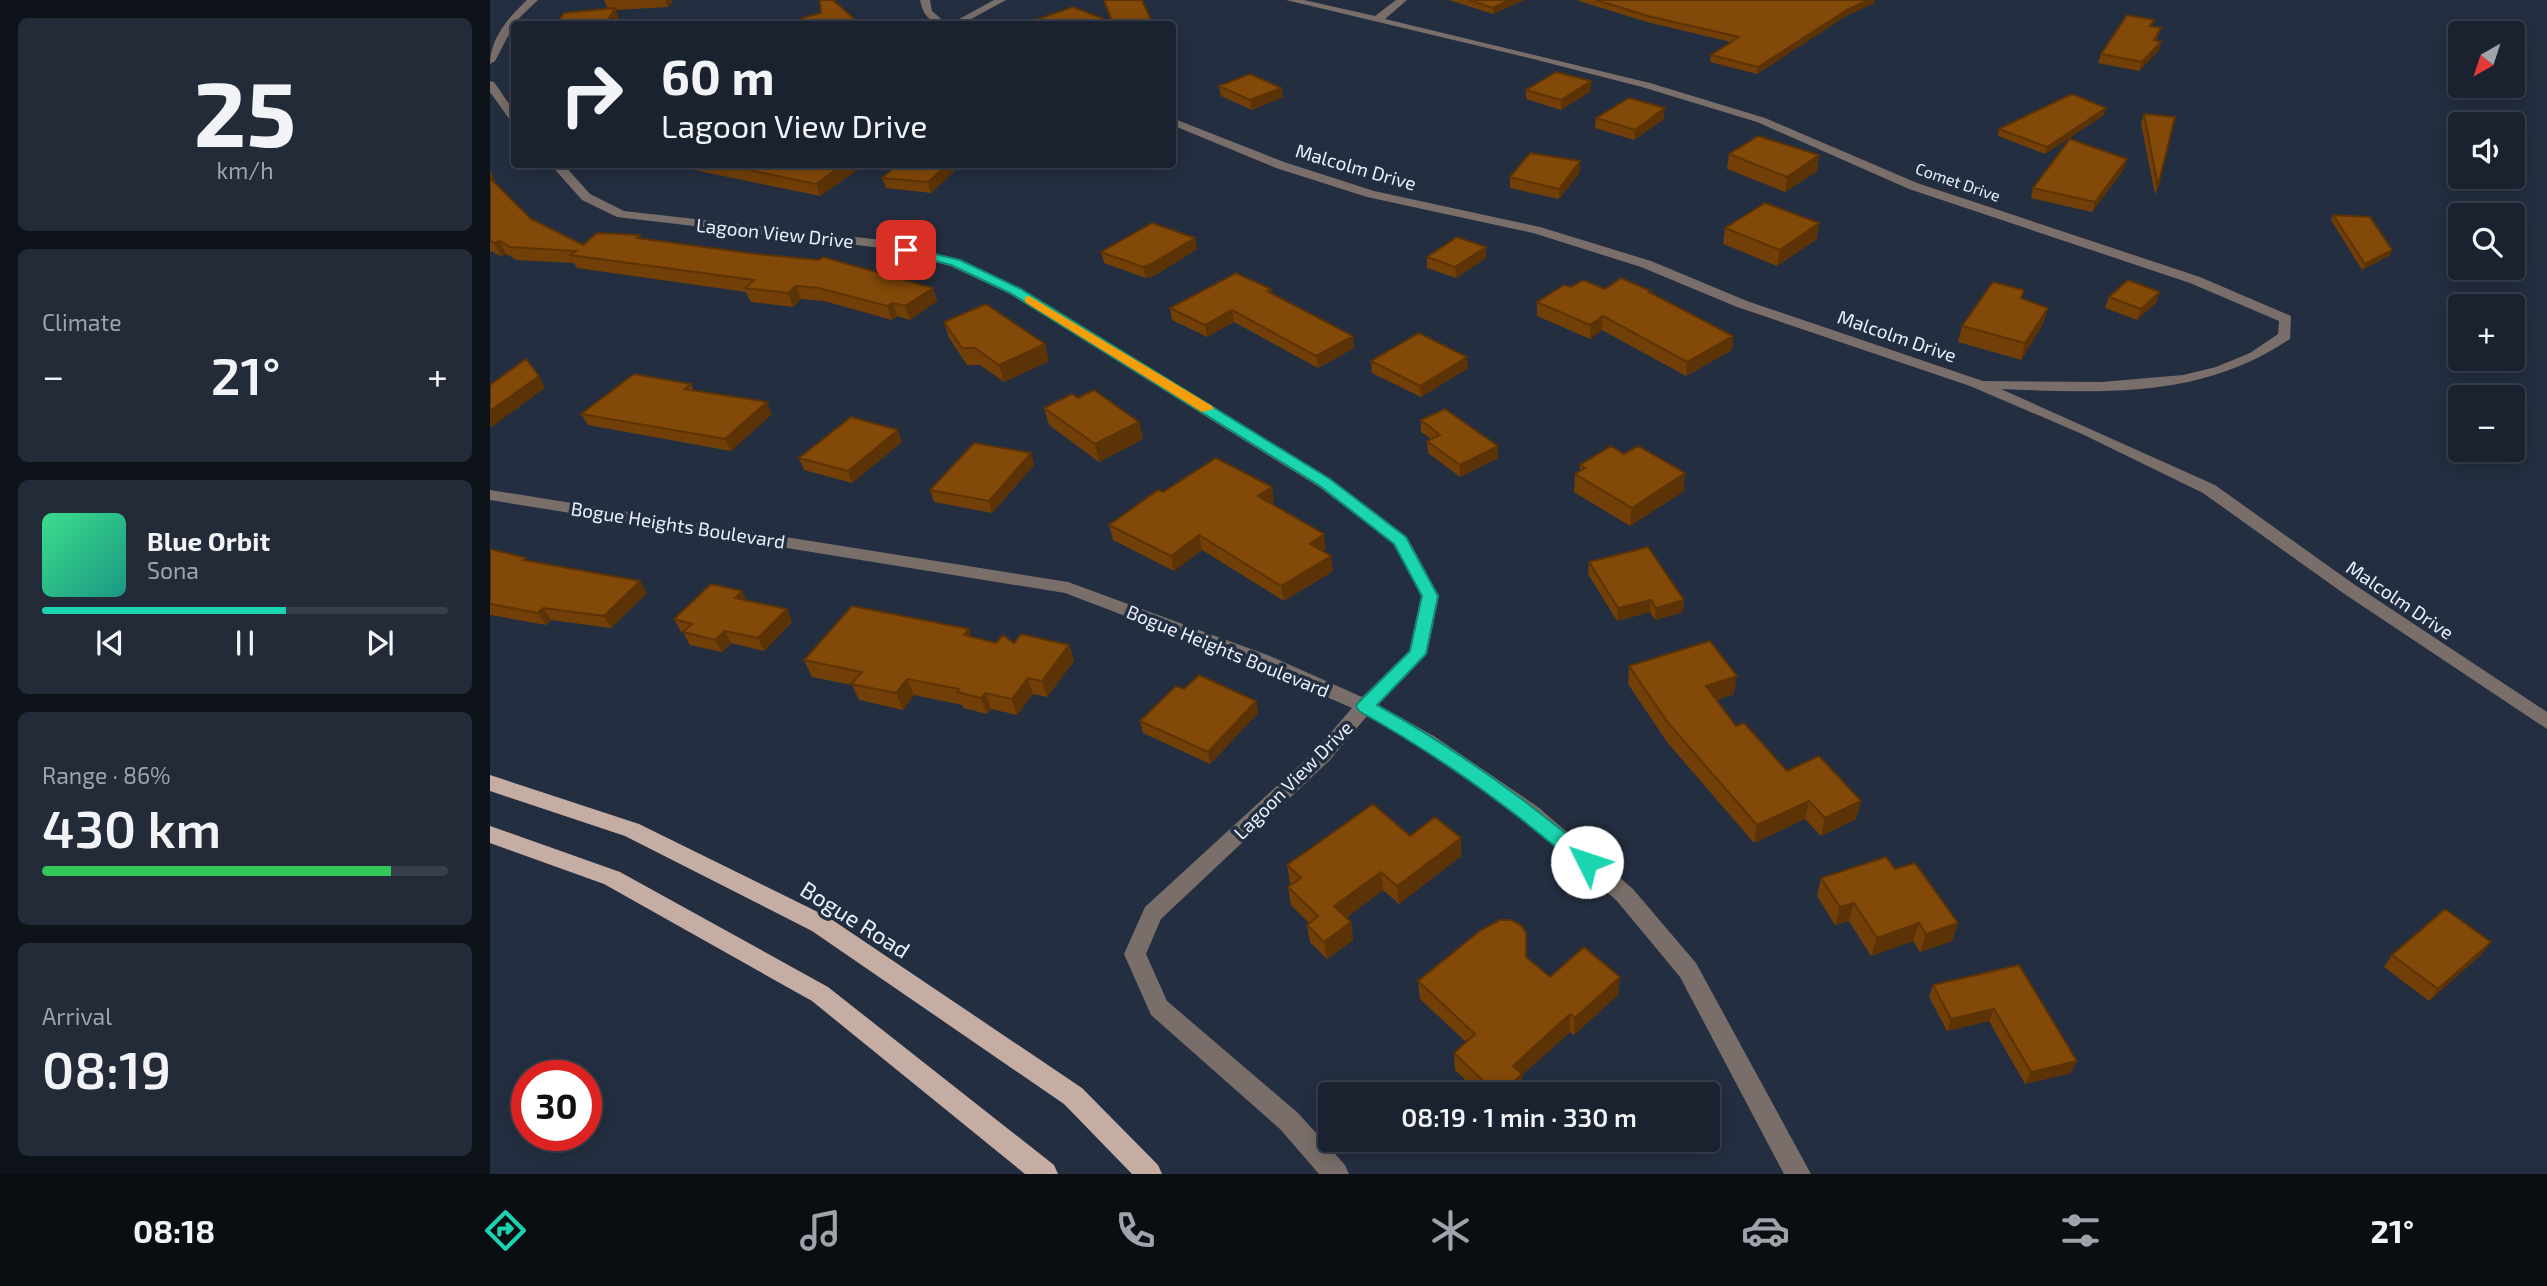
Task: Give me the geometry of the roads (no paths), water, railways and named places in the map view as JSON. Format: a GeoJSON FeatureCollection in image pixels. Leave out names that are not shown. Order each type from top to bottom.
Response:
{"type":"FeatureCollection","features":[{"type":"Feature","properties":{"kind":"main road","name":"Bogue Road"},"geometry":{"type":"LineString","coordinates":[[490,783],[632,830],[820,924],[1073,1096],[1149,1174]]}},
{"type":"Feature","properties":{"kind":"main road"},"geometry":{"type":"LineString","coordinates":[[490,834],[612,878],[820,994],[1045,1174]]}},
{"type":"Feature","properties":{"kind":"street"},"geometry":{"type":"LineString","coordinates":[[511,21],[533,0]]}},
{"type":"Feature","properties":{"kind":"street"},"geometry":{"type":"LineString","coordinates":[[925,0],[927,12],[938,21]]}},
{"type":"Feature","properties":{"kind":"street"},"geometry":{"type":"LineString","coordinates":[[960,21],[1001,0]]}},
{"type":"Feature","properties":{"kind":"street","name":"Comet Drive"},"geometry":{"type":"LineString","coordinates":[[1291,0],[1646,85],[1761,120],[1913,186],[2195,280],[2286,319],[2285,336],[2271,348],[2193,378],[2093,388],[1975,383]]}},
{"type":"Feature","properties":{"kind":"street"},"geometry":{"type":"LineString","coordinates":[[1378,19],[1402,0]]}},
{"type":"Feature","properties":{"kind":"street"},"geometry":{"type":"LineString","coordinates":[[490,61],[511,22]]}},
{"type":"Feature","properties":{"kind":"street"},"geometry":{"type":"LineString","coordinates":[[490,84],[511,114]]}},
{"type":"Feature","properties":{"kind":"street","name":"Malcolm Drive"},"geometry":{"type":"LineString","coordinates":[[1176,123],[1280,165],[1371,194],[1536,230],[1646,264],[1742,304],[1975,383],[2087,431],[2208,489],[2349,589],[2547,722]]}},
{"type":"Feature","properties":{"kind":"street","name":"Lagoon View Drive"},"geometry":{"type":"LineString","coordinates":[[560,168],[586,197],[621,214],[882,244],[956,262],[1015,290],[1325,483],[1401,541],[1430,596],[1418,654],[1365,706],[1322,756],[1153,913],[1135,954],[1159,1008],[1289,1121],[1336,1174]]}},
{"type":"Feature","properties":{"kind":"street","name":"Bogue Heights Boulevard"},"geometry":{"type":"LineString","coordinates":[[490,495],[1068,588],[1263,661],[1365,706],[1427,741],[1531,813],[1625,895],[1688,970],[1798,1174]]}}]}
